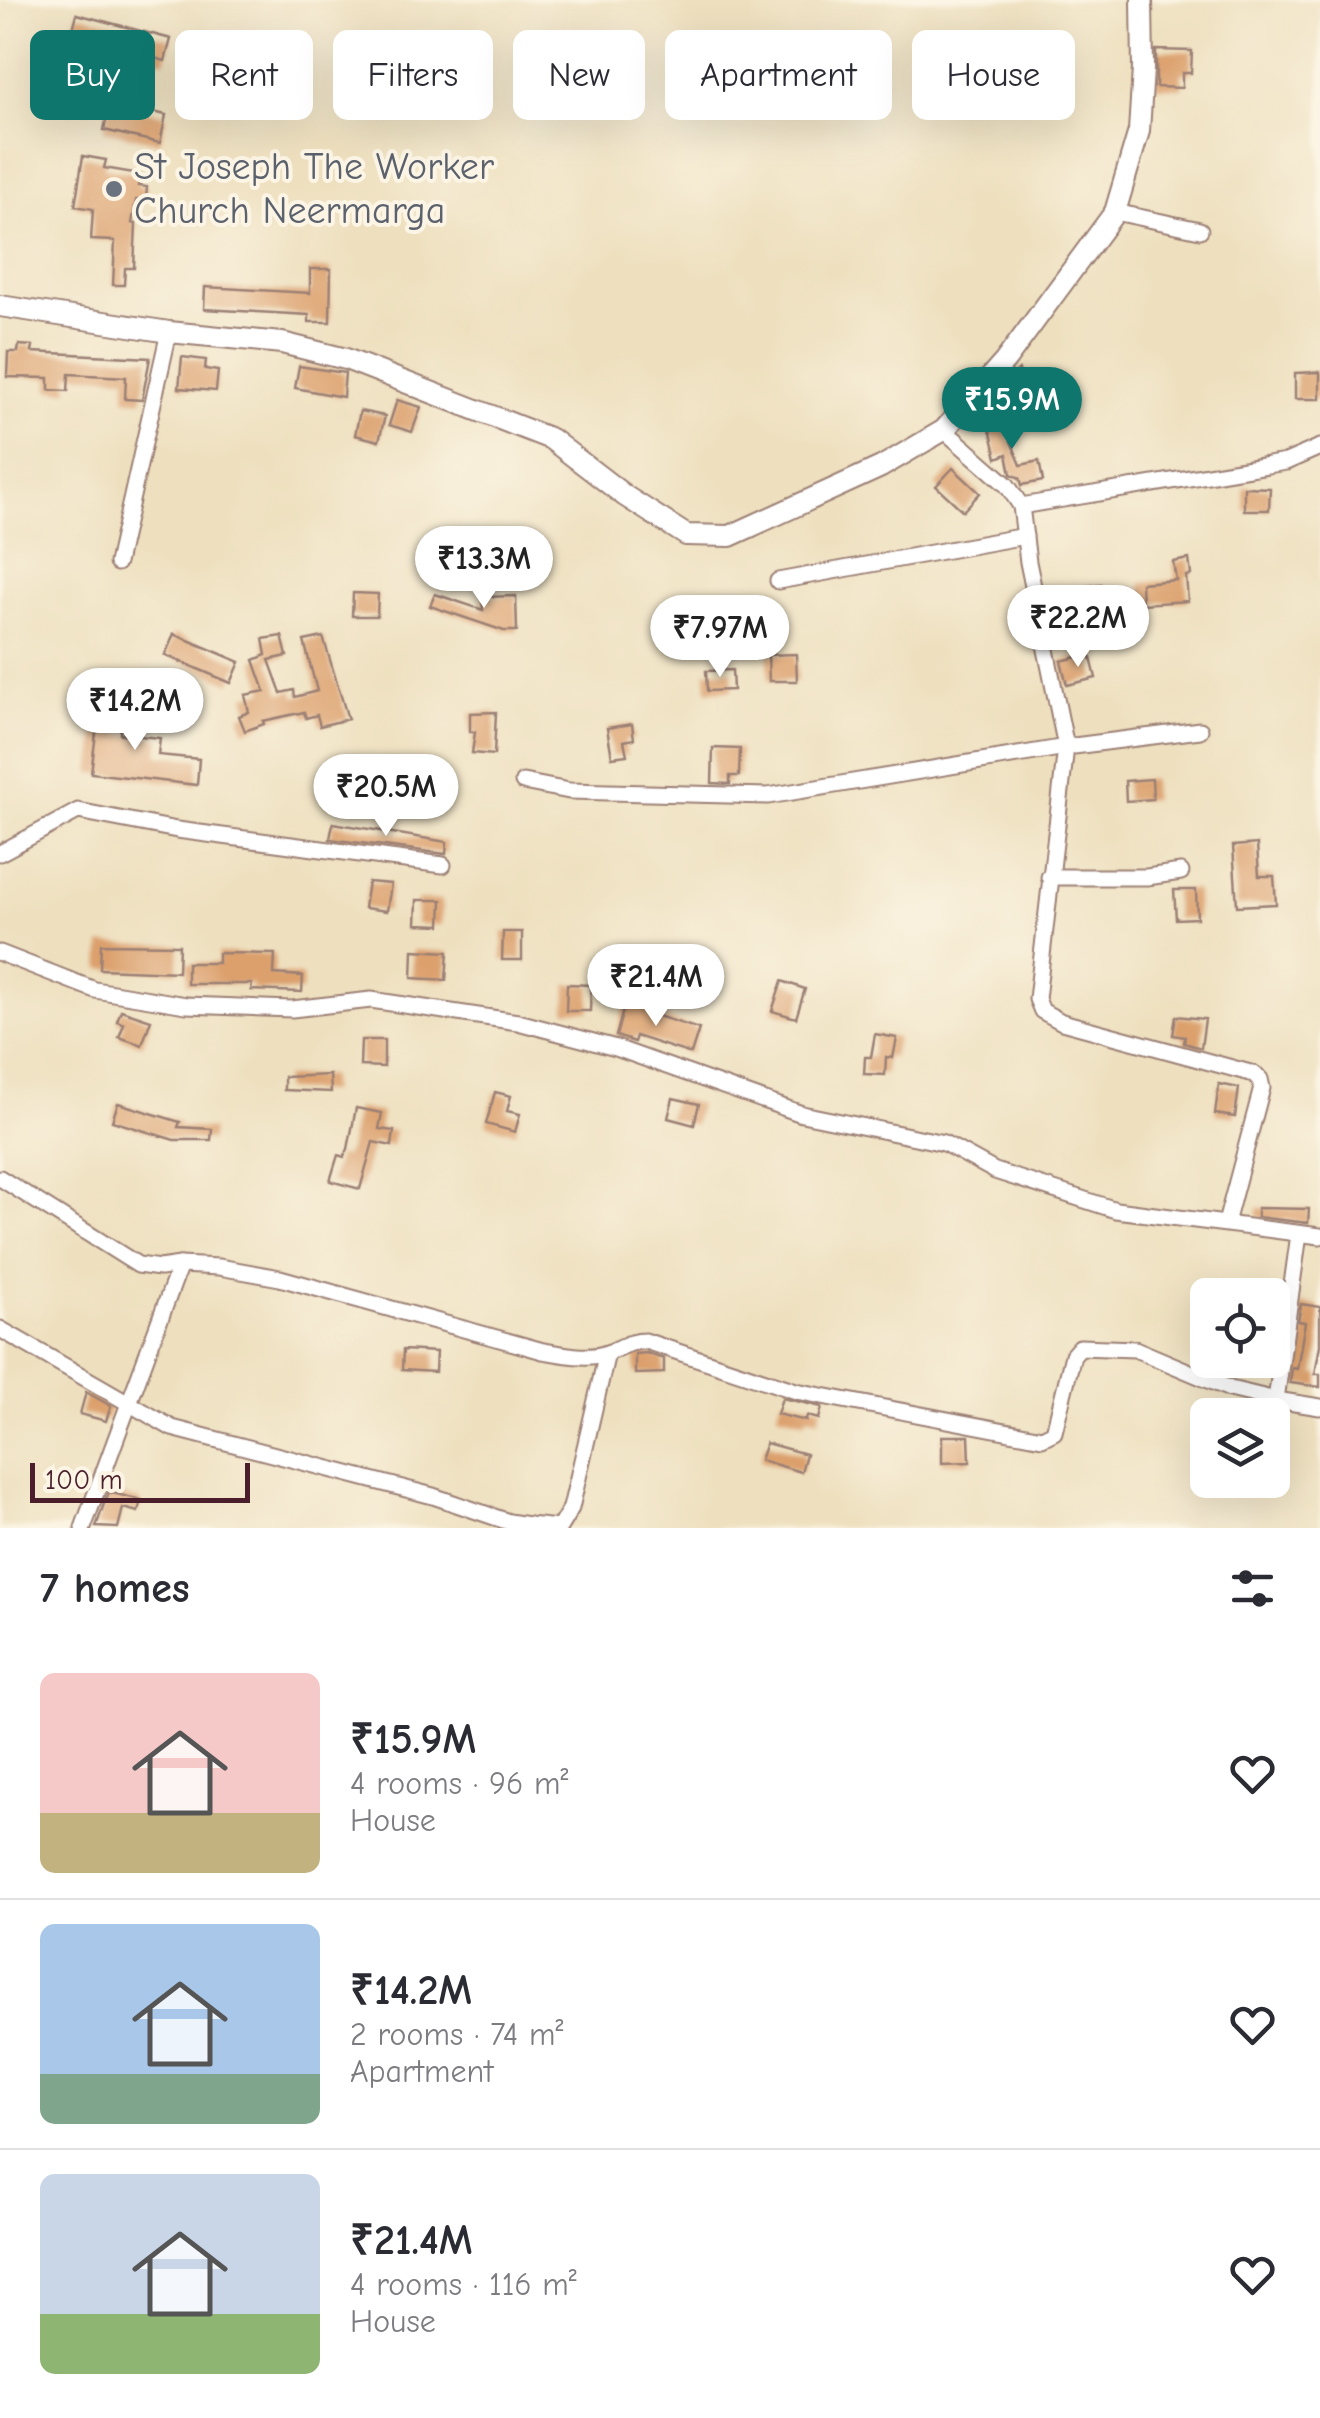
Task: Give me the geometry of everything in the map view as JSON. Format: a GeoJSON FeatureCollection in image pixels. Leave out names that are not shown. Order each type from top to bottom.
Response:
{"type":"FeatureCollection","features":[{"type":"Feature","properties":{"kind":"main road"},"geometry":{"type":"LineString","coordinates":[[0,306],[169,332],[282,342],[346,359],[551,439],[625,496],[686,535],[730,536],[881,466],[944,430],[1005,362],[1115,212],[1139,131],[1142,0]]}},
{"type":"Feature","properties":{"kind":"street"},"geometry":{"type":"LineString","coordinates":[[1115,212],[1200,230]]}},
{"type":"Feature","properties":{"kind":"street"},"geometry":{"type":"LineString","coordinates":[[117,563],[169,332]]}},
{"type":"Feature","properties":{"kind":"street"},"geometry":{"type":"LineString","coordinates":[[944,430],[1007,485],[1021,506],[1066,747],[1037,999],[1042,1012],[1062,1022],[1254,1074],[1260,1079],[1262,1088],[1226,1223]]}},
{"type":"Feature","properties":{"kind":"street"},"geometry":{"type":"LineString","coordinates":[[1021,506],[1286,462],[1320,447]]}},
{"type":"Feature","properties":{"kind":"street"},"geometry":{"type":"LineString","coordinates":[[778,581],[1025,536]]}},
{"type":"Feature","properties":{"kind":"street"},"geometry":{"type":"LineString","coordinates":[[523,782],[569,792],[768,796],[1066,747],[1200,730]]}},
{"type":"Feature","properties":{"kind":"street"},"geometry":{"type":"LineString","coordinates":[[0,854],[78,810],[177,830],[443,865]]}},
{"type":"Feature","properties":{"kind":"street"},"geometry":{"type":"LineString","coordinates":[[1049,878],[1147,878],[1181,872]]}},
{"type":"Feature","properties":{"kind":"street"},"geometry":{"type":"LineString","coordinates":[[0,953],[95,990],[186,1006],[292,1009],[371,1000],[518,1022],[616,1048],[802,1114],[944,1143],[995,1171],[1116,1210],[1320,1236]]}},
{"type":"Feature","properties":{"kind":"street"},"geometry":{"type":"LineString","coordinates":[[0,1178],[138,1265],[219,1267],[280,1278],[543,1350],[582,1356],[608,1353],[628,1341],[644,1341],[796,1390],[1042,1438],[1054,1432],[1072,1355],[1080,1347],[1135,1349],[1230,1389],[1268,1398]]}},
{"type":"Feature","properties":{"kind":"street"},"geometry":{"type":"LineString","coordinates":[[1276,1398],[1299,1234]]}},
{"type":"Feature","properties":{"kind":"street"},"geometry":{"type":"LineString","coordinates":[[83,1528],[180,1265]]}},
{"type":"Feature","properties":{"kind":"street"},"geometry":{"type":"LineString","coordinates":[[0,1328],[172,1428],[433,1496],[510,1522],[559,1528],[571,1508],[608,1353]]}},
{"type":"Feature","properties":{"kind":"street"},"geometry":{"type":"LineString","coordinates":[[1290,1402],[1320,1407]]}},
{"type":"Feature","properties":{"kind":"building"},"geometry":{"type":"Polygon","coordinates":[[[77,14],[137,30],[73,30],[77,14]]]}},
{"type":"Feature","properties":{"kind":"building"},"geometry":{"type":"Polygon","coordinates":[[[155,35],[171,39],[165,61],[155,58],[155,35]]]}},
{"type":"Feature","properties":{"kind":"building"},"geometry":{"type":"Polygon","coordinates":[[[1156,50],[1192,51],[1191,73],[1182,73],[1182,88],[1156,87],[1156,50]]]}},
{"type":"Feature","properties":{"kind":"building"},"geometry":{"type":"Polygon","coordinates":[[[155,112],[166,115],[160,143],[104,130],[106,120],[155,120],[155,112]]]}},
{"type":"Feature","properties":{"kind":"building"},"geometry":{"type":"Polygon","coordinates":[[[83,156],[106,160],[104,168],[140,174],[138,186],[147,187],[146,200],[136,200],[132,223],[136,224],[134,268],[125,268],[124,285],[113,285],[115,241],[91,240],[93,209],[75,206],[83,156]]]}},
{"type":"Feature","properties":{"kind":"building"},"geometry":{"type":"Polygon","coordinates":[[[310,269],[331,269],[330,322],[309,322],[309,315],[204,309],[205,287],[310,293],[310,269]]]}},
{"type":"Feature","properties":{"kind":"building"},"geometry":{"type":"Polygon","coordinates":[[[19,345],[33,346],[32,352],[150,358],[142,400],[125,399],[126,377],[69,374],[68,391],[49,390],[49,378],[7,377],[8,352],[18,352],[19,345]]]}},
{"type":"Feature","properties":{"kind":"building"},"geometry":{"type":"Polygon","coordinates":[[[182,357],[206,360],[205,369],[218,371],[216,391],[179,388],[182,357]]]}},
{"type":"Feature","properties":{"kind":"building"},"geometry":{"type":"Polygon","coordinates":[[[299,366],[345,373],[343,397],[295,388],[299,366]]]}},
{"type":"Feature","properties":{"kind":"building"},"geometry":{"type":"Polygon","coordinates":[[[1019,370],[1034,398],[1014,408],[1002,385],[1019,370]]]}},
{"type":"Feature","properties":{"kind":"building"},"geometry":{"type":"Polygon","coordinates":[[[1320,372],[1320,399],[1295,399],[1295,373],[1320,372]]]}},
{"type":"Feature","properties":{"kind":"building"},"geometry":{"type":"Polygon","coordinates":[[[397,400],[421,407],[412,432],[389,425],[397,400]]]}},
{"type":"Feature","properties":{"kind":"building"},"geometry":{"type":"Polygon","coordinates":[[[360,411],[385,416],[379,441],[355,435],[360,411]]]}},
{"type":"Feature","properties":{"kind":"building"},"geometry":{"type":"Polygon","coordinates":[[[998,411],[1021,465],[1039,461],[1043,481],[1022,485],[1020,478],[1011,474],[1007,454],[997,458],[991,433],[983,420],[998,411]]]}},
{"type":"Feature","properties":{"kind":"building"},"geometry":{"type":"Polygon","coordinates":[[[953,468],[980,493],[963,511],[936,486],[953,468]]]}},
{"type":"Feature","properties":{"kind":"building"},"geometry":{"type":"Polygon","coordinates":[[[1244,487],[1270,488],[1269,510],[1244,510],[1244,487]]]}},
{"type":"Feature","properties":{"kind":"building"},"geometry":{"type":"Polygon","coordinates":[[[1189,559],[1188,601],[1142,604],[1141,583],[1176,580],[1173,562],[1189,559]]]}},
{"type":"Feature","properties":{"kind":"building"},"geometry":{"type":"Polygon","coordinates":[[[1101,584],[1104,607],[1076,611],[1077,617],[1058,617],[1057,597],[1078,596],[1077,588],[1101,584]]]}},
{"type":"Feature","properties":{"kind":"building"},"geometry":{"type":"Polygon","coordinates":[[[353,593],[378,594],[377,616],[352,616],[353,593]]]}},
{"type":"Feature","properties":{"kind":"building"},"geometry":{"type":"Polygon","coordinates":[[[435,594],[483,610],[482,597],[516,596],[517,631],[504,631],[430,606],[435,594]]]}},
{"type":"Feature","properties":{"kind":"building"},"geometry":{"type":"Polygon","coordinates":[[[174,634],[240,662],[231,683],[165,655],[174,634]]]}},
{"type":"Feature","properties":{"kind":"building"},"geometry":{"type":"Polygon","coordinates":[[[282,636],[287,656],[269,660],[281,693],[294,690],[295,697],[317,691],[304,641],[323,637],[348,719],[320,726],[317,715],[306,718],[304,712],[263,721],[264,724],[245,731],[239,716],[249,712],[245,695],[265,691],[254,660],[266,655],[263,639],[282,636]]]}},
{"type":"Feature","properties":{"kind":"building"},"geometry":{"type":"Polygon","coordinates":[[[796,654],[797,681],[769,681],[768,655],[796,654]]]}},
{"type":"Feature","properties":{"kind":"building"},"geometry":{"type":"Polygon","coordinates":[[[1090,654],[1096,678],[1067,685],[1061,661],[1090,654]]]}},
{"type":"Feature","properties":{"kind":"building"},"geometry":{"type":"Polygon","coordinates":[[[732,670],[733,690],[707,691],[706,671],[732,670]]]}},
{"type":"Feature","properties":{"kind":"building"},"geometry":{"type":"Polygon","coordinates":[[[100,701],[123,704],[120,734],[160,738],[158,755],[199,759],[197,785],[91,773],[100,701]]]}},
{"type":"Feature","properties":{"kind":"building"},"geometry":{"type":"Polygon","coordinates":[[[496,712],[494,755],[472,753],[475,732],[470,732],[470,713],[496,712]]]}},
{"type":"Feature","properties":{"kind":"building"},"geometry":{"type":"Polygon","coordinates":[[[632,724],[634,739],[624,741],[627,755],[612,757],[607,728],[632,724]]]}},
{"type":"Feature","properties":{"kind":"building"},"geometry":{"type":"Polygon","coordinates":[[[713,748],[740,749],[739,776],[730,776],[730,784],[712,783],[713,748]]]}},
{"type":"Feature","properties":{"kind":"building"},"geometry":{"type":"Polygon","coordinates":[[[1152,779],[1153,799],[1126,801],[1125,781],[1152,779]]]}},
{"type":"Feature","properties":{"kind":"building"},"geometry":{"type":"Polygon","coordinates":[[[333,823],[447,842],[446,854],[330,839],[333,823]]]}},
{"type":"Feature","properties":{"kind":"building"},"geometry":{"type":"Polygon","coordinates":[[[1257,844],[1259,876],[1274,876],[1276,904],[1237,906],[1233,846],[1257,844]]]}},
{"type":"Feature","properties":{"kind":"building"},"geometry":{"type":"Polygon","coordinates":[[[368,882],[391,884],[387,911],[364,908],[368,882]]]}},
{"type":"Feature","properties":{"kind":"building"},"geometry":{"type":"Polygon","coordinates":[[[1174,890],[1196,890],[1197,918],[1176,919],[1174,890]]]}},
{"type":"Feature","properties":{"kind":"building"},"geometry":{"type":"Polygon","coordinates":[[[417,900],[442,900],[441,925],[416,924],[417,900]]]}},
{"type":"Feature","properties":{"kind":"building"},"geometry":{"type":"Polygon","coordinates":[[[503,932],[522,932],[522,960],[502,960],[503,932]]]}},
{"type":"Feature","properties":{"kind":"building"},"geometry":{"type":"Polygon","coordinates":[[[101,944],[179,945],[178,972],[100,969],[101,944]]]}},
{"type":"Feature","properties":{"kind":"building"},"geometry":{"type":"Polygon","coordinates":[[[413,950],[448,952],[446,980],[412,978],[413,950]]]}},
{"type":"Feature","properties":{"kind":"building"},"geometry":{"type":"Polygon","coordinates":[[[218,953],[275,954],[274,974],[303,976],[302,992],[251,990],[252,984],[187,984],[187,963],[218,963],[218,953]]]}},
{"type":"Feature","properties":{"kind":"building"},"geometry":{"type":"Polygon","coordinates":[[[782,981],[805,989],[796,1018],[772,1011],[782,981]]]}},
{"type":"Feature","properties":{"kind":"building"},"geometry":{"type":"Polygon","coordinates":[[[567,984],[591,985],[590,1011],[566,1011],[567,984]]]}},
{"type":"Feature","properties":{"kind":"building"},"geometry":{"type":"Polygon","coordinates":[[[625,1003],[699,1029],[691,1054],[636,1036],[634,1042],[616,1036],[625,1003]]]}},
{"type":"Feature","properties":{"kind":"building"},"geometry":{"type":"Polygon","coordinates":[[[121,1010],[151,1020],[142,1045],[119,1037],[124,1024],[117,1021],[121,1010]]]}},
{"type":"Feature","properties":{"kind":"building"},"geometry":{"type":"Polygon","coordinates":[[[1176,1016],[1205,1019],[1201,1048],[1184,1043],[1185,1037],[1173,1035],[1176,1016]]]}},
{"type":"Feature","properties":{"kind":"building"},"geometry":{"type":"Polygon","coordinates":[[[875,1034],[897,1038],[893,1058],[886,1057],[885,1075],[864,1074],[865,1057],[871,1057],[875,1034]]]}},
{"type":"Feature","properties":{"kind":"building"},"geometry":{"type":"Polygon","coordinates":[[[361,1040],[384,1040],[384,1067],[360,1066],[361,1040]]]}},
{"type":"Feature","properties":{"kind":"building"},"geometry":{"type":"Polygon","coordinates":[[[330,1075],[331,1092],[284,1090],[284,1077],[330,1075]]]}},
{"type":"Feature","properties":{"kind":"building"},"geometry":{"type":"Polygon","coordinates":[[[1219,1084],[1239,1088],[1235,1117],[1215,1114],[1219,1084]]]}},
{"type":"Feature","properties":{"kind":"building"},"geometry":{"type":"Polygon","coordinates":[[[495,1092],[511,1096],[507,1111],[520,1114],[515,1132],[486,1124],[495,1092]]]}},
{"type":"Feature","properties":{"kind":"building"},"geometry":{"type":"Polygon","coordinates":[[[673,1098],[699,1104],[694,1125],[668,1118],[673,1098]]]}},
{"type":"Feature","properties":{"kind":"building"},"geometry":{"type":"Polygon","coordinates":[[[118,1103],[180,1122],[178,1127],[212,1129],[211,1140],[174,1140],[112,1121],[118,1103]]]}},
{"type":"Feature","properties":{"kind":"building"},"geometry":{"type":"Polygon","coordinates":[[[356,1108],[382,1113],[379,1129],[394,1131],[392,1146],[373,1142],[360,1189],[330,1181],[338,1155],[344,1157],[348,1149],[356,1108]]]}},
{"type":"Feature","properties":{"kind":"building"},"geometry":{"type":"Polygon","coordinates":[[[1257,1208],[1309,1209],[1308,1223],[1257,1217],[1257,1208]]]}},
{"type":"Feature","properties":{"kind":"building"},"geometry":{"type":"Polygon","coordinates":[[[1301,1304],[1320,1307],[1315,1374],[1320,1374],[1320,1387],[1290,1383],[1292,1368],[1297,1369],[1305,1322],[1298,1321],[1301,1304]]]}},
{"type":"Feature","properties":{"kind":"building"},"geometry":{"type":"Polygon","coordinates":[[[403,1350],[436,1352],[435,1372],[402,1370],[403,1350]]]}},
{"type":"Feature","properties":{"kind":"building"},"geometry":{"type":"Polygon","coordinates":[[[635,1354],[664,1359],[664,1373],[635,1374],[635,1354]]]}},
{"type":"Feature","properties":{"kind":"building"},"geometry":{"type":"Polygon","coordinates":[[[86,1392],[111,1406],[106,1421],[80,1414],[86,1392]]]}},
{"type":"Feature","properties":{"kind":"building"},"geometry":{"type":"Polygon","coordinates":[[[782,1398],[822,1407],[819,1419],[807,1416],[806,1421],[777,1414],[782,1398]]]}},
{"type":"Feature","properties":{"kind":"building"},"geometry":{"type":"Polygon","coordinates":[[[942,1436],[969,1436],[970,1462],[942,1463],[942,1436]]]}},
{"type":"Feature","properties":{"kind":"building"},"geometry":{"type":"Polygon","coordinates":[[[766,1443],[806,1454],[801,1472],[760,1460],[766,1443]]]}},
{"type":"Feature","properties":{"kind":"building"},"geometry":{"type":"Polygon","coordinates":[[[108,1492],[141,1500],[138,1512],[123,1508],[118,1528],[96,1527],[108,1492]]]}},
{"type":"Feature","properties":{"kind":"place","name":"St Joseph The Worker Church Neermarga"},"geometry":{"type":"Point","coordinates":[114,189]}}]}
